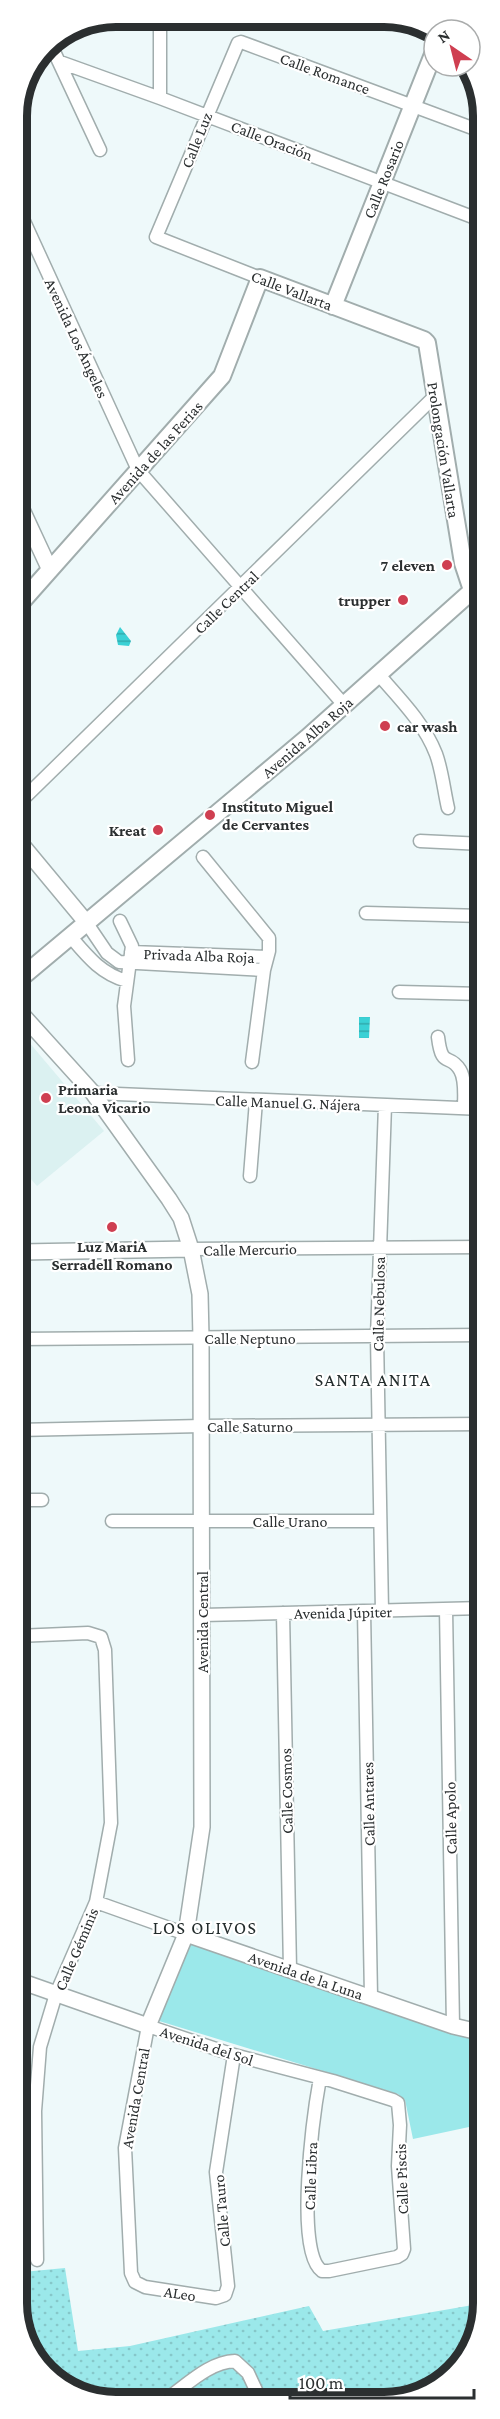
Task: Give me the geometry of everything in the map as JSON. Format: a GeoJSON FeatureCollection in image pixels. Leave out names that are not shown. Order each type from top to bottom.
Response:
{"type":"FeatureCollection","features":[{"type":"Feature","properties":{"kind":"main road","name":"Calle Rosario"},"geometry":{"type":"LineString","coordinates":[[333,306],[424,78]]}},
{"type":"Feature","properties":{"kind":"main road","name":"Calle Vallarta"},"geometry":{"type":"LineString","coordinates":[[260,278],[424,340],[427,344]]}},
{"type":"Feature","properties":{"kind":"main road","name":"Avenida de las Ferias"},"geometry":{"type":"LineString","coordinates":[[27,596],[222,376],[260,278]]}},
{"type":"Feature","properties":{"kind":"main road","name":"Prolongación Vallarta"},"geometry":{"type":"LineString","coordinates":[[427,344],[463,562],[473,579]]}},
{"type":"Feature","properties":{"kind":"main road","name":"Avenida Alba Roja"},"geometry":{"type":"LineString","coordinates":[[27,972],[345,706],[473,590]]}},
{"type":"Feature","properties":{"kind":"street"},"geometry":{"type":"LineString","coordinates":[[160,27],[160,98]]}},
{"type":"Feature","properties":{"kind":"street","name":"Calle Romance"},"geometry":{"type":"LineString","coordinates":[[238,43],[241,42],[413,104],[473,128]]}},
{"type":"Feature","properties":{"kind":"street","name":"Calle Luz"},"geometry":{"type":"LineString","coordinates":[[156,237],[238,43]]}},
{"type":"Feature","properties":{"kind":"street"},"geometry":{"type":"LineString","coordinates":[[54,52],[100,150]]}},
{"type":"Feature","properties":{"kind":"street","name":"Calle Oración"},"geometry":{"type":"LineString","coordinates":[[60,63],[206,115],[473,217]]}},
{"type":"Feature","properties":{"kind":"street","name":"Avenida Los Ángeles"},"geometry":{"type":"LineString","coordinates":[[27,228],[138,470],[345,706]]}},
{"type":"Feature","properties":{"kind":"street","name":"Calle Vallarta"},"geometry":{"type":"LineString","coordinates":[[156,237],[260,278]]}},
{"type":"Feature","properties":{"kind":"street","name":"Calle Central"},"geometry":{"type":"LineString","coordinates":[[27,795],[434,397]]}},
{"type":"Feature","properties":{"kind":"street"},"geometry":{"type":"LineString","coordinates":[[27,521],[50,570]]}},
{"type":"Feature","properties":{"kind":"street"},"geometry":{"type":"LineString","coordinates":[[379,675],[417,720],[436,754],[448,808]]}},
{"type":"Feature","properties":{"kind":"street"},"geometry":{"type":"LineString","coordinates":[[420,842],[473,844]]}},
{"type":"Feature","properties":{"kind":"street"},"geometry":{"type":"LineString","coordinates":[[27,851],[86,922],[112,958],[118,962],[130,958]]}},
{"type":"Feature","properties":{"kind":"street","name":"Privada Alba Roja"},"geometry":{"type":"LineString","coordinates":[[203,857],[266,932],[270,944],[265,963],[252,1062]]}},
{"type":"Feature","properties":{"kind":"street"},"geometry":{"type":"LineString","coordinates":[[366,913],[473,916]]}},
{"type":"Feature","properties":{"kind":"street","name":"Privada Alba Roja"},"geometry":{"type":"LineString","coordinates":[[120,921],[130,940],[124,1006],[128,1060]]}},
{"type":"Feature","properties":{"kind":"street"},"geometry":{"type":"LineString","coordinates":[[69,936],[100,970],[112,977],[127,981]]}},
{"type":"Feature","properties":{"kind":"street","name":"Privada Alba Roja"},"geometry":{"type":"LineString","coordinates":[[130,958],[265,963]]}},
{"type":"Feature","properties":{"kind":"street"},"geometry":{"type":"LineString","coordinates":[[399,993],[473,994]]}},
{"type":"Feature","properties":{"kind":"street","name":"Avenida Central"},"geometry":{"type":"LineString","coordinates":[[27,1020],[93,1093],[181,1218],[191,1249],[200,1294],[202,1827],[186,1934],[148,2026],[124,2148],[131,2273],[135,2282]]}},
{"type":"Feature","properties":{"kind":"street"},"geometry":{"type":"LineString","coordinates":[[438,1037],[443,1059],[457,1066],[463,1076],[465,1108]]}},
{"type":"Feature","properties":{"kind":"street","name":"Calle Manuel G. Nájera"},"geometry":{"type":"LineString","coordinates":[[93,1093],[473,1108]]}},
{"type":"Feature","properties":{"kind":"street"},"geometry":{"type":"LineString","coordinates":[[250,1176],[256,1101]]}},
{"type":"Feature","properties":{"kind":"street","name":"Calle Nebulosa"},"geometry":{"type":"LineString","coordinates":[[382,1611],[377,1337],[385,1105]]}},
{"type":"Feature","properties":{"kind":"street","name":"Calle Mercurio"},"geometry":{"type":"LineString","coordinates":[[27,1251],[473,1247]]}},
{"type":"Feature","properties":{"kind":"street","name":"Calle Neptuno"},"geometry":{"type":"LineString","coordinates":[[27,1339],[473,1335]]}},
{"type":"Feature","properties":{"kind":"street","name":"Calle Saturno"},"geometry":{"type":"LineString","coordinates":[[27,1430],[473,1424]]}},
{"type":"Feature","properties":{"kind":"street"},"geometry":{"type":"LineString","coordinates":[[27,1500],[42,1500]]}},
{"type":"Feature","properties":{"kind":"street","name":"Calle Urano"},"geometry":{"type":"LineString","coordinates":[[112,1521],[379,1521]]}},
{"type":"Feature","properties":{"kind":"street","name":"Avenida Júpiter"},"geometry":{"type":"LineString","coordinates":[[202,1616],[473,1608]]}},
{"type":"Feature","properties":{"kind":"street","name":"Calle Apolo"},"geometry":{"type":"LineString","coordinates":[[446,1609],[453,2026]]}},
{"type":"Feature","properties":{"kind":"street","name":"Calle Antares"},"geometry":{"type":"LineString","coordinates":[[364,1611],[371,1997]]}},
{"type":"Feature","properties":{"kind":"street","name":"Calle Cosmos"},"geometry":{"type":"LineString","coordinates":[[283,1613],[290,1969]]}},
{"type":"Feature","properties":{"kind":"street","name":"Calle Géminis"},"geometry":{"type":"LineString","coordinates":[[27,1636],[88,1633],[100,1637],[105,1650],[111,1823],[96,1902],[56,1994],[40,2047],[35,2111],[37,2260]]}},
{"type":"Feature","properties":{"kind":"street","name":"Avenida de la Luna"},"geometry":{"type":"LineString","coordinates":[[96,1902],[453,2026],[473,2031]]}},
{"type":"Feature","properties":{"kind":"street","name":"Avenida del Sol"},"geometry":{"type":"LineString","coordinates":[[27,1984],[234,2055],[320,2078],[398,2103]]}},
{"type":"Feature","properties":{"kind":"street","name":"Calle Tauro"},"geometry":{"type":"LineString","coordinates":[[225,2295],[228,2286],[216,2172],[234,2055]]}},
{"type":"Feature","properties":{"kind":"street","name":"Calle Libra"},"geometry":{"type":"LineString","coordinates":[[320,2078],[313,2121],[308,2195],[309,2229],[314,2261],[322,2271],[397,2257],[402,2254]]}},
{"type":"Feature","properties":{"kind":"street","name":"Calle Piscis"},"geometry":{"type":"LineString","coordinates":[[398,2103],[400,2125],[398,2166],[404,2248],[402,2254]]}},
{"type":"Feature","properties":{"kind":"street","name":"ALeo"},"geometry":{"type":"LineString","coordinates":[[135,2282],[145,2287],[178,2294],[216,2298],[225,2295]]}},
{"type":"Feature","properties":{"kind":"street"},"geometry":{"type":"LineString","coordinates":[[177,2392],[222,2362],[235,2361],[248,2373],[257,2392]]}},
{"type":"Feature","properties":{"kind":"shaded area"},"geometry":{"type":"Polygon","coordinates":[[[27,562],[31,571],[27,576],[27,562]]]}},
{"type":"Feature","properties":{"kind":"shaded area"},"geometry":{"type":"Polygon","coordinates":[[[120,627],[131,641],[129,646],[118,645],[116,635],[120,627]]]}},
{"type":"Feature","properties":{"kind":"shaded area"},"geometry":{"type":"Polygon","coordinates":[[[359,1017],[370,1017],[369,1038],[359,1038],[359,1017]]]}},
{"type":"Feature","properties":{"kind":"shaded area","name":"Primaria Leona Vicario"},"geometry":{"type":"Polygon","coordinates":[[[27,1040],[104,1131],[37,1186],[27,1175],[27,1040]]]}},
{"type":"Feature","properties":{"kind":"shaded area"},"geometry":{"type":"Polygon","coordinates":[[[191,1941],[473,2036],[473,2126],[413,2139],[405,2100],[398,2094],[159,2021],[191,1941]]]}},
{"type":"Feature","properties":{"kind":"shaded area"},"geometry":{"type":"Polygon","coordinates":[[[65,2268],[78,2351],[130,2346],[309,2306],[323,2331],[473,2305],[470,2326],[455,2357],[433,2377],[407,2389],[384,2392],[116,2392],[99,2390],[77,2383],[53,2366],[45,2357],[36,2342],[28,2314],[27,2272],[65,2268]]]}},
{"type":"Feature","properties":{"kind":"place","name":"7 eleven"},"geometry":{"type":"Point","coordinates":[447,565]}},
{"type":"Feature","properties":{"kind":"place","name":"trupper"},"geometry":{"type":"Point","coordinates":[403,600]}},
{"type":"Feature","properties":{"kind":"place","name":"car wash"},"geometry":{"type":"Point","coordinates":[385,726]}},
{"type":"Feature","properties":{"kind":"place","name":"Instituto Miguel de Cervantes"},"geometry":{"type":"Point","coordinates":[210,815]}},
{"type":"Feature","properties":{"kind":"place","name":"Kreat"},"geometry":{"type":"Point","coordinates":[158,830]}},
{"type":"Feature","properties":{"kind":"place","name":"Primaria Leona Vicario"},"geometry":{"type":"Point","coordinates":[46,1098]}},
{"type":"Feature","properties":{"kind":"place","name":"Luz MariA Serradell Romano"},"geometry":{"type":"Point","coordinates":[112,1227]}},
{"type":"Feature","properties":{"kind":"district","name":"SANTA ANITA"},"geometry":{"type":"Point","coordinates":[373,1380]}},
{"type":"Feature","properties":{"kind":"district","name":"LOS OLIVOS"},"geometry":{"type":"Point","coordinates":[205,1928]}}]}
